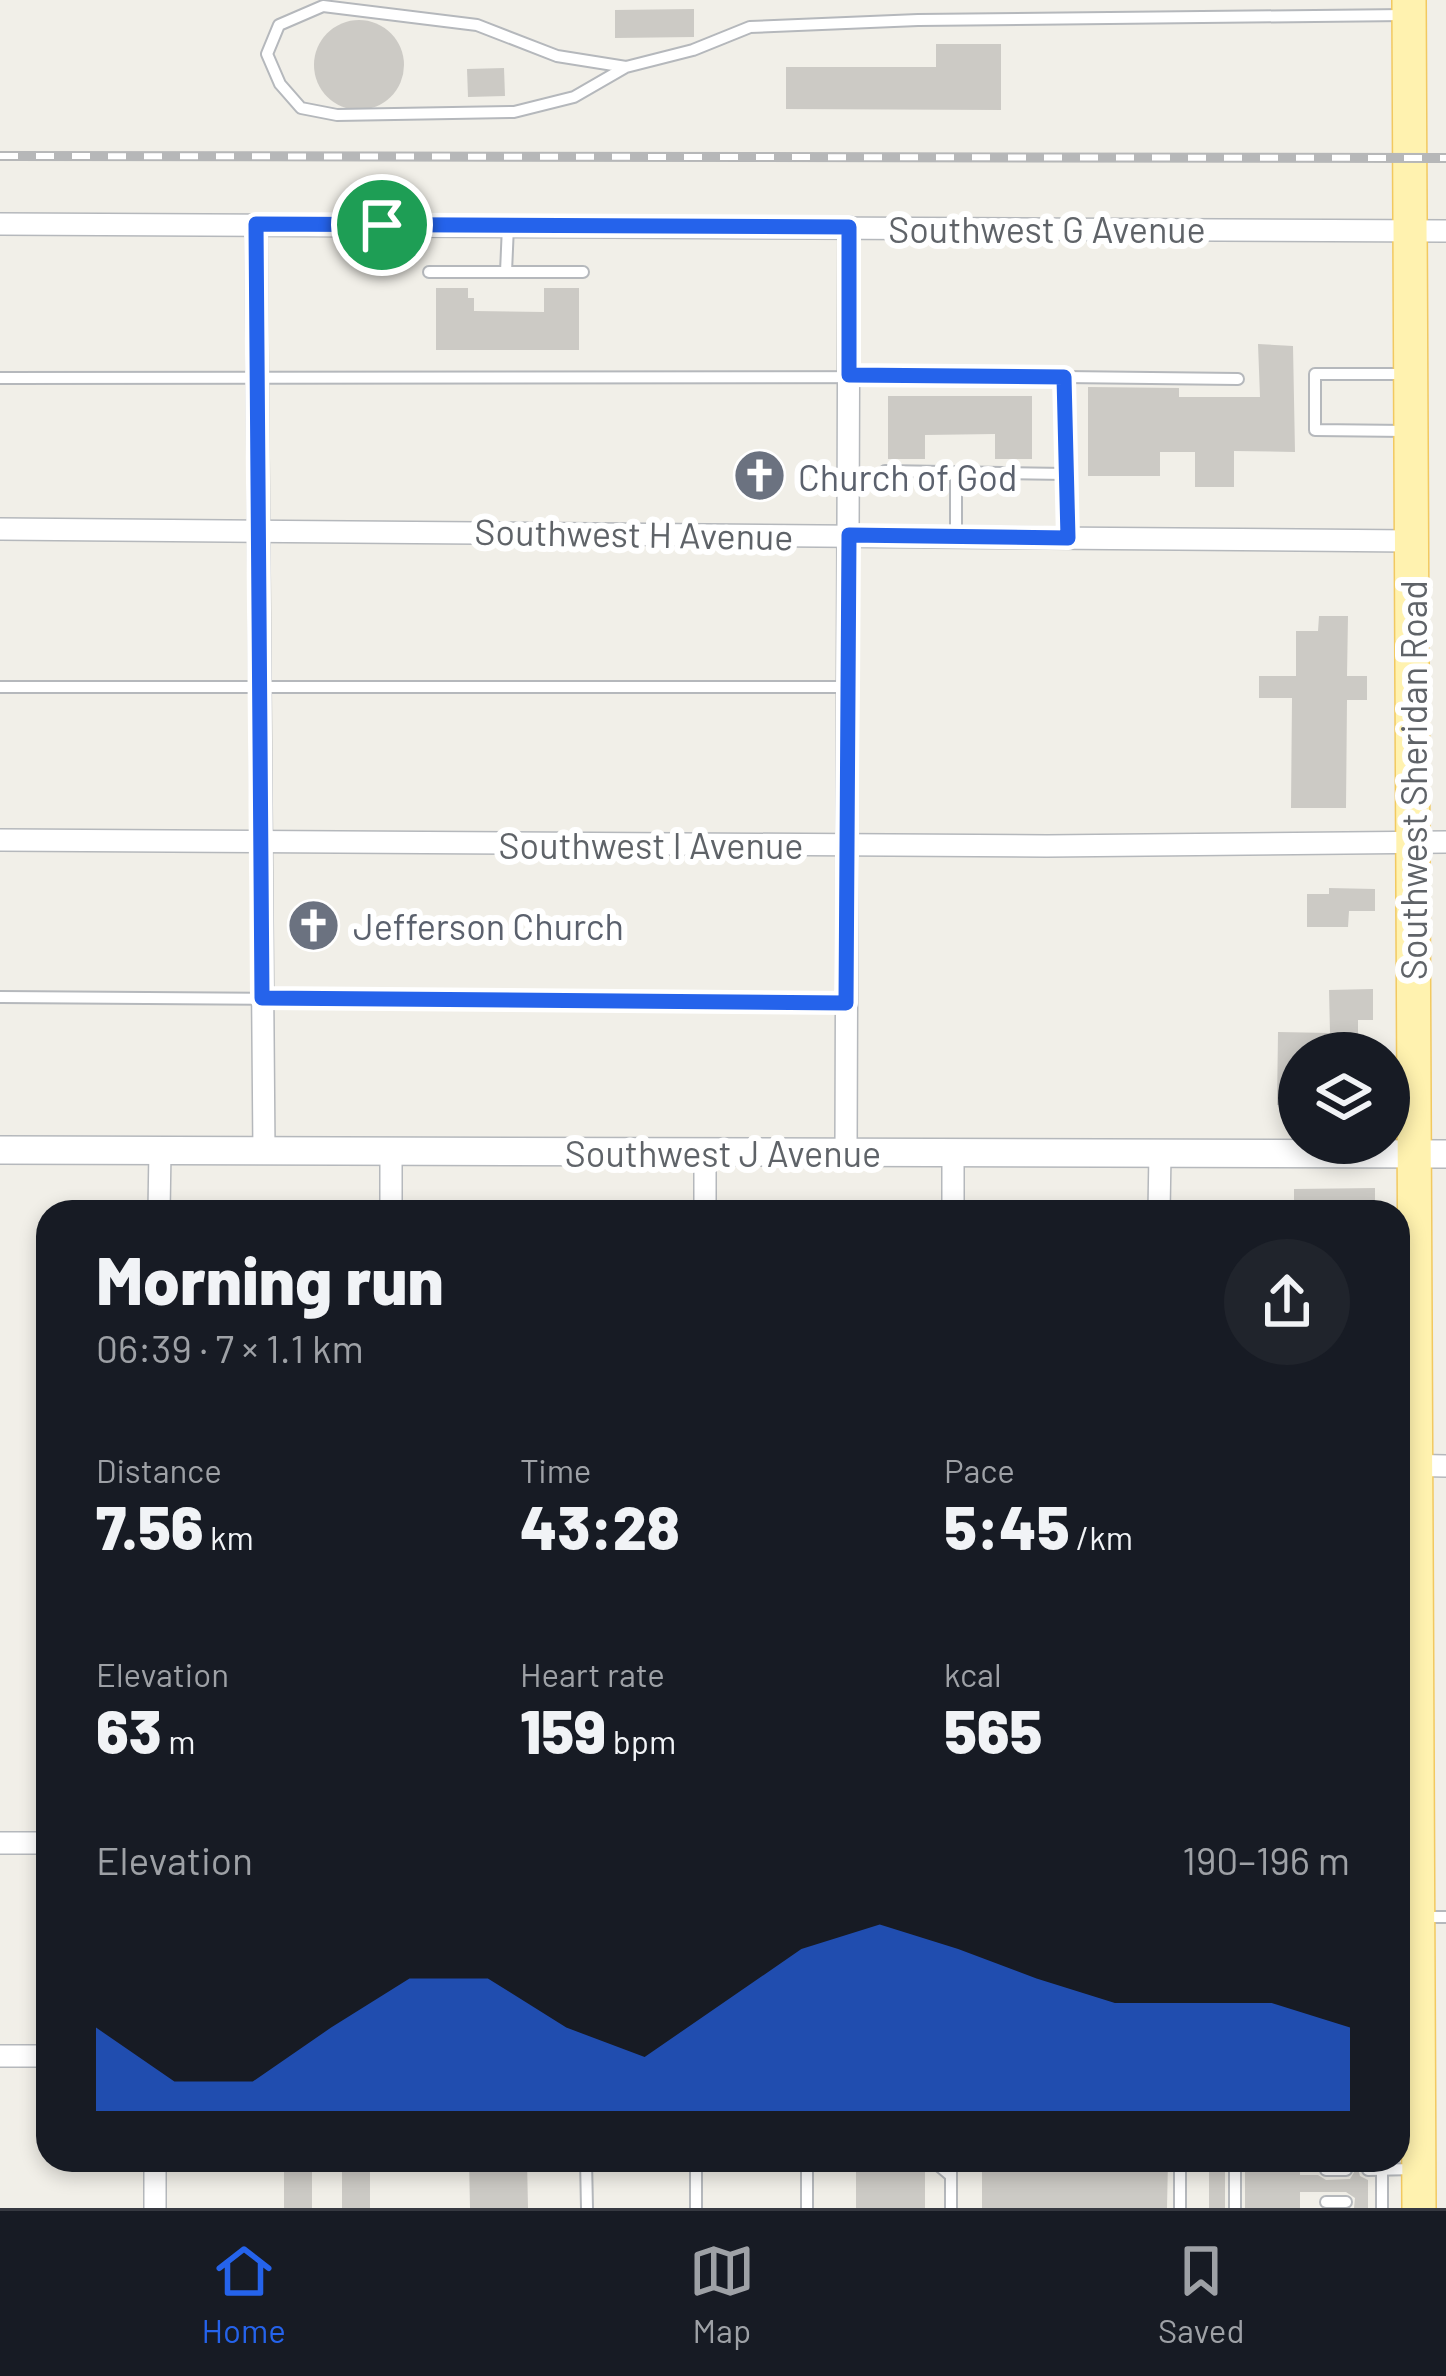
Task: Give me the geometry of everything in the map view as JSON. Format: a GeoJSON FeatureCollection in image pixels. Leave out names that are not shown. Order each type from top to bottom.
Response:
{"type":"FeatureCollection","features":[{"type":"Feature","properties":{"kind":"main road","name":"Southwest Sheridan Road"},"geometry":{"type":"LineString","coordinates":[[1409,8],[1411,542],[1429,842],[1430,1154],[1410,1692]]}},
{"type":"Feature","properties":{"kind":"main road","name":"Southwest Sheridan Road"},"geometry":{"type":"LineString","coordinates":[[1410,1881],[1420,1917],[1410,2034]]}},
{"type":"Feature","properties":{"kind":"main road","name":"Southwest Sheridan Road"},"geometry":{"type":"LineString","coordinates":[[1410,2080],[1419,2208]]}},
{"type":"Feature","properties":{"kind":"street","name":"Southwest G Avenue"},"geometry":{"type":"LineString","coordinates":[[0,224],[1446,231]]}},
{"type":"Feature","properties":{"kind":"street"},"geometry":{"type":"LineString","coordinates":[[256,224],[264,1150]]}},
{"type":"Feature","properties":{"kind":"street"},"geometry":{"type":"LineString","coordinates":[[846,1152],[849,227]]}},
{"type":"Feature","properties":{"kind":"street","name":"Southwest H Avenue"},"geometry":{"type":"LineString","coordinates":[[0,529],[1411,542]]}},
{"type":"Feature","properties":{"kind":"street","name":"Southwest I Avenue"},"geometry":{"type":"LineString","coordinates":[[0,840],[850,845],[1429,842]]}},
{"type":"Feature","properties":{"kind":"street","name":"Southwest J Avenue"},"geometry":{"type":"LineString","coordinates":[[0,1150],[1430,1154]]}},
{"type":"Feature","properties":{"kind":"street"},"geometry":{"type":"LineString","coordinates":[[159,1200],[160,1150]]}},
{"type":"Feature","properties":{"kind":"street"},"geometry":{"type":"LineString","coordinates":[[391,1151],[391,1200]]}},
{"type":"Feature","properties":{"kind":"street"},"geometry":{"type":"LineString","coordinates":[[705,1152],[705,1200]]}},
{"type":"Feature","properties":{"kind":"street"},"geometry":{"type":"LineString","coordinates":[[953,1153],[953,1200]]}},
{"type":"Feature","properties":{"kind":"street"},"geometry":{"type":"LineString","coordinates":[[1159,1200],[1160,1153]]}},
{"type":"Feature","properties":{"kind":"street"},"geometry":{"type":"LineString","coordinates":[[0,1843],[36,1843]]}},
{"type":"Feature","properties":{"kind":"street"},"geometry":{"type":"LineString","coordinates":[[0,2056],[36,2056]]}},
{"type":"Feature","properties":{"kind":"street"},"geometry":{"type":"LineString","coordinates":[[155,2172],[155,2208]]}},
{"type":"Feature","properties":{"kind":"lane"},"geometry":{"type":"LineString","coordinates":[[626,67],[557,56],[477,25],[323,6],[279,25],[267,54],[280,84],[301,108],[337,115],[514,112],[574,97],[626,67],[693,50],[750,27],[1409,8]]}},
{"type":"Feature","properties":{"kind":"lane"},"geometry":{"type":"LineString","coordinates":[[506,272],[508,226]]}},
{"type":"Feature","properties":{"kind":"lane"},"geometry":{"type":"LineString","coordinates":[[429,272],[583,272]]}},
{"type":"Feature","properties":{"kind":"lane"},"geometry":{"type":"LineString","coordinates":[[1410,374],[1316,374],[1315,430],[1411,431]]}},
{"type":"Feature","properties":{"kind":"lane"},"geometry":{"type":"LineString","coordinates":[[0,378],[849,375],[1238,379]]}},
{"type":"Feature","properties":{"kind":"lane"},"geometry":{"type":"LineString","coordinates":[[1064,377],[1068,538]]}},
{"type":"Feature","properties":{"kind":"lane"},"geometry":{"type":"LineString","coordinates":[[885,471],[1066,474]]}},
{"type":"Feature","properties":{"kind":"lane"},"geometry":{"type":"LineString","coordinates":[[956,472],[956,536]]}},
{"type":"Feature","properties":{"kind":"lane"},"geometry":{"type":"LineString","coordinates":[[0,687],[850,687]]}},
{"type":"Feature","properties":{"kind":"lane"},"geometry":{"type":"LineString","coordinates":[[0,997],[846,1003]]}},
{"type":"Feature","properties":{"kind":"lane"},"geometry":{"type":"LineString","coordinates":[[1410,2168],[1418,2169]]}},
{"type":"Feature","properties":{"kind":"lane"},"geometry":{"type":"LineString","coordinates":[[586,2172],[587,2208]]}},
{"type":"Feature","properties":{"kind":"lane"},"geometry":{"type":"LineString","coordinates":[[696,2172],[696,2208]]}},
{"type":"Feature","properties":{"kind":"lane"},"geometry":{"type":"LineString","coordinates":[[807,2172],[807,2208]]}},
{"type":"Feature","properties":{"kind":"lane"},"geometry":{"type":"LineString","coordinates":[[946,2172],[951,2176]]}},
{"type":"Feature","properties":{"kind":"lane"},"geometry":{"type":"LineString","coordinates":[[951,2172],[951,2208]]}},
{"type":"Feature","properties":{"kind":"lane"},"geometry":{"type":"LineString","coordinates":[[1180,2172],[1180,2208]]}},
{"type":"Feature","properties":{"kind":"lane"},"geometry":{"type":"LineString","coordinates":[[1235,2172],[1235,2208]]}},
{"type":"Feature","properties":{"kind":"lane"},"geometry":{"type":"LineString","coordinates":[[1368,2203],[1382,2205],[1382,2172]]}},
{"type":"Feature","properties":{"kind":"lane"},"geometry":{"type":"LineString","coordinates":[[1326,2201],[1346,2202]]}},
{"type":"Feature","properties":{"kind":"building"},"geometry":{"type":"Polygon","coordinates":[[[694,9],[694,37],[615,38],[615,10],[694,9]]]}},
{"type":"Feature","properties":{"kind":"building"},"geometry":{"type":"Polygon","coordinates":[[[359,20],[391,33],[404,65],[391,97],[359,110],[327,97],[314,65],[327,33],[359,20]]]}},
{"type":"Feature","properties":{"kind":"building"},"geometry":{"type":"Polygon","coordinates":[[[936,44],[1001,44],[1001,110],[786,109],[786,67],[936,67],[936,44]]]}},
{"type":"Feature","properties":{"kind":"building"},"geometry":{"type":"Polygon","coordinates":[[[504,68],[505,96],[468,97],[467,69],[504,68]]]}},
{"type":"Feature","properties":{"kind":"building"},"geometry":{"type":"Polygon","coordinates":[[[436,288],[468,288],[474,311],[544,312],[544,288],[579,288],[579,350],[436,350],[436,288]]]}},
{"type":"Feature","properties":{"kind":"building"},"geometry":{"type":"Polygon","coordinates":[[[1258,344],[1293,346],[1295,452],[1234,451],[1234,487],[1195,487],[1195,452],[1160,452],[1160,476],[1088,476],[1088,387],[1179,388],[1179,397],[1260,397],[1258,344]]]}},
{"type":"Feature","properties":{"kind":"building"},"geometry":{"type":"Polygon","coordinates":[[[888,396],[1032,396],[1032,459],[995,459],[995,434],[925,435],[925,459],[888,459],[888,396]]]}},
{"type":"Feature","properties":{"kind":"building"},"geometry":{"type":"Polygon","coordinates":[[[1319,616],[1348,616],[1347,676],[1367,676],[1367,700],[1347,700],[1346,808],[1291,808],[1292,698],[1259,698],[1259,676],[1296,676],[1296,631],[1318,631],[1319,616]]]}},
{"type":"Feature","properties":{"kind":"building"},"geometry":{"type":"Polygon","coordinates":[[[1329,888],[1375,889],[1375,911],[1349,911],[1348,927],[1307,927],[1307,894],[1329,894],[1329,888]]]}},
{"type":"Feature","properties":{"kind":"building"},"geometry":{"type":"Polygon","coordinates":[[[1373,989],[1373,1020],[1358,1020],[1358,1032],[1330,1032],[1329,990],[1373,989]]]}},
{"type":"Feature","properties":{"kind":"building"},"geometry":{"type":"Polygon","coordinates":[[[1375,1188],[1375,1200],[1294,1200],[1294,1189],[1375,1188]]]}},
{"type":"Feature","properties":{"kind":"building"},"geometry":{"type":"Polygon","coordinates":[[[284,2172],[312,2172],[312,2208],[284,2208],[284,2172]]]}},
{"type":"Feature","properties":{"kind":"building"},"geometry":{"type":"Polygon","coordinates":[[[342,2172],[370,2172],[370,2208],[342,2208],[342,2172]]]}},
{"type":"Feature","properties":{"kind":"building"},"geometry":{"type":"Polygon","coordinates":[[[469,2172],[527,2172],[528,2208],[470,2208],[469,2172]]]}},
{"type":"Feature","properties":{"kind":"building"},"geometry":{"type":"Polygon","coordinates":[[[856,2172],[925,2172],[925,2208],[856,2208],[856,2172]]]}},
{"type":"Feature","properties":{"kind":"building"},"geometry":{"type":"Polygon","coordinates":[[[982,2172],[1168,2172],[1167,2208],[982,2208],[982,2172]]]}},
{"type":"Feature","properties":{"kind":"building"},"geometry":{"type":"Polygon","coordinates":[[[1209,2172],[1225,2172],[1225,2208],[1209,2208],[1209,2172]]]}},
{"type":"Feature","properties":{"kind":"building"},"geometry":{"type":"Polygon","coordinates":[[[1245,2172],[1300,2172],[1326,2180],[1350,2179],[1359,2172],[1368,2180],[1368,2208],[1354,2208],[1355,2198],[1346,2192],[1300,2192],[1300,2208],[1245,2208],[1245,2172]]]}},
{"type":"Feature","properties":{"kind":"railway"},"geometry":{"type":"LineString","coordinates":[[0,156],[1446,158]]}},
{"type":"Feature","properties":{"kind":"place","name":"Church of God"},"geometry":{"type":"Point","coordinates":[759,476]}},
{"type":"Feature","properties":{"kind":"place","name":"Jefferson Church"},"geometry":{"type":"Point","coordinates":[314,925]}},
{"type":"Feature","properties":{"kind":"route"},"geometry":{"type":"LineString","coordinates":[[256,224],[382,225],[849,227],[849,375],[1064,377],[1068,538],[849,535],[846,1003],[262,998],[256,224]]}}]}
